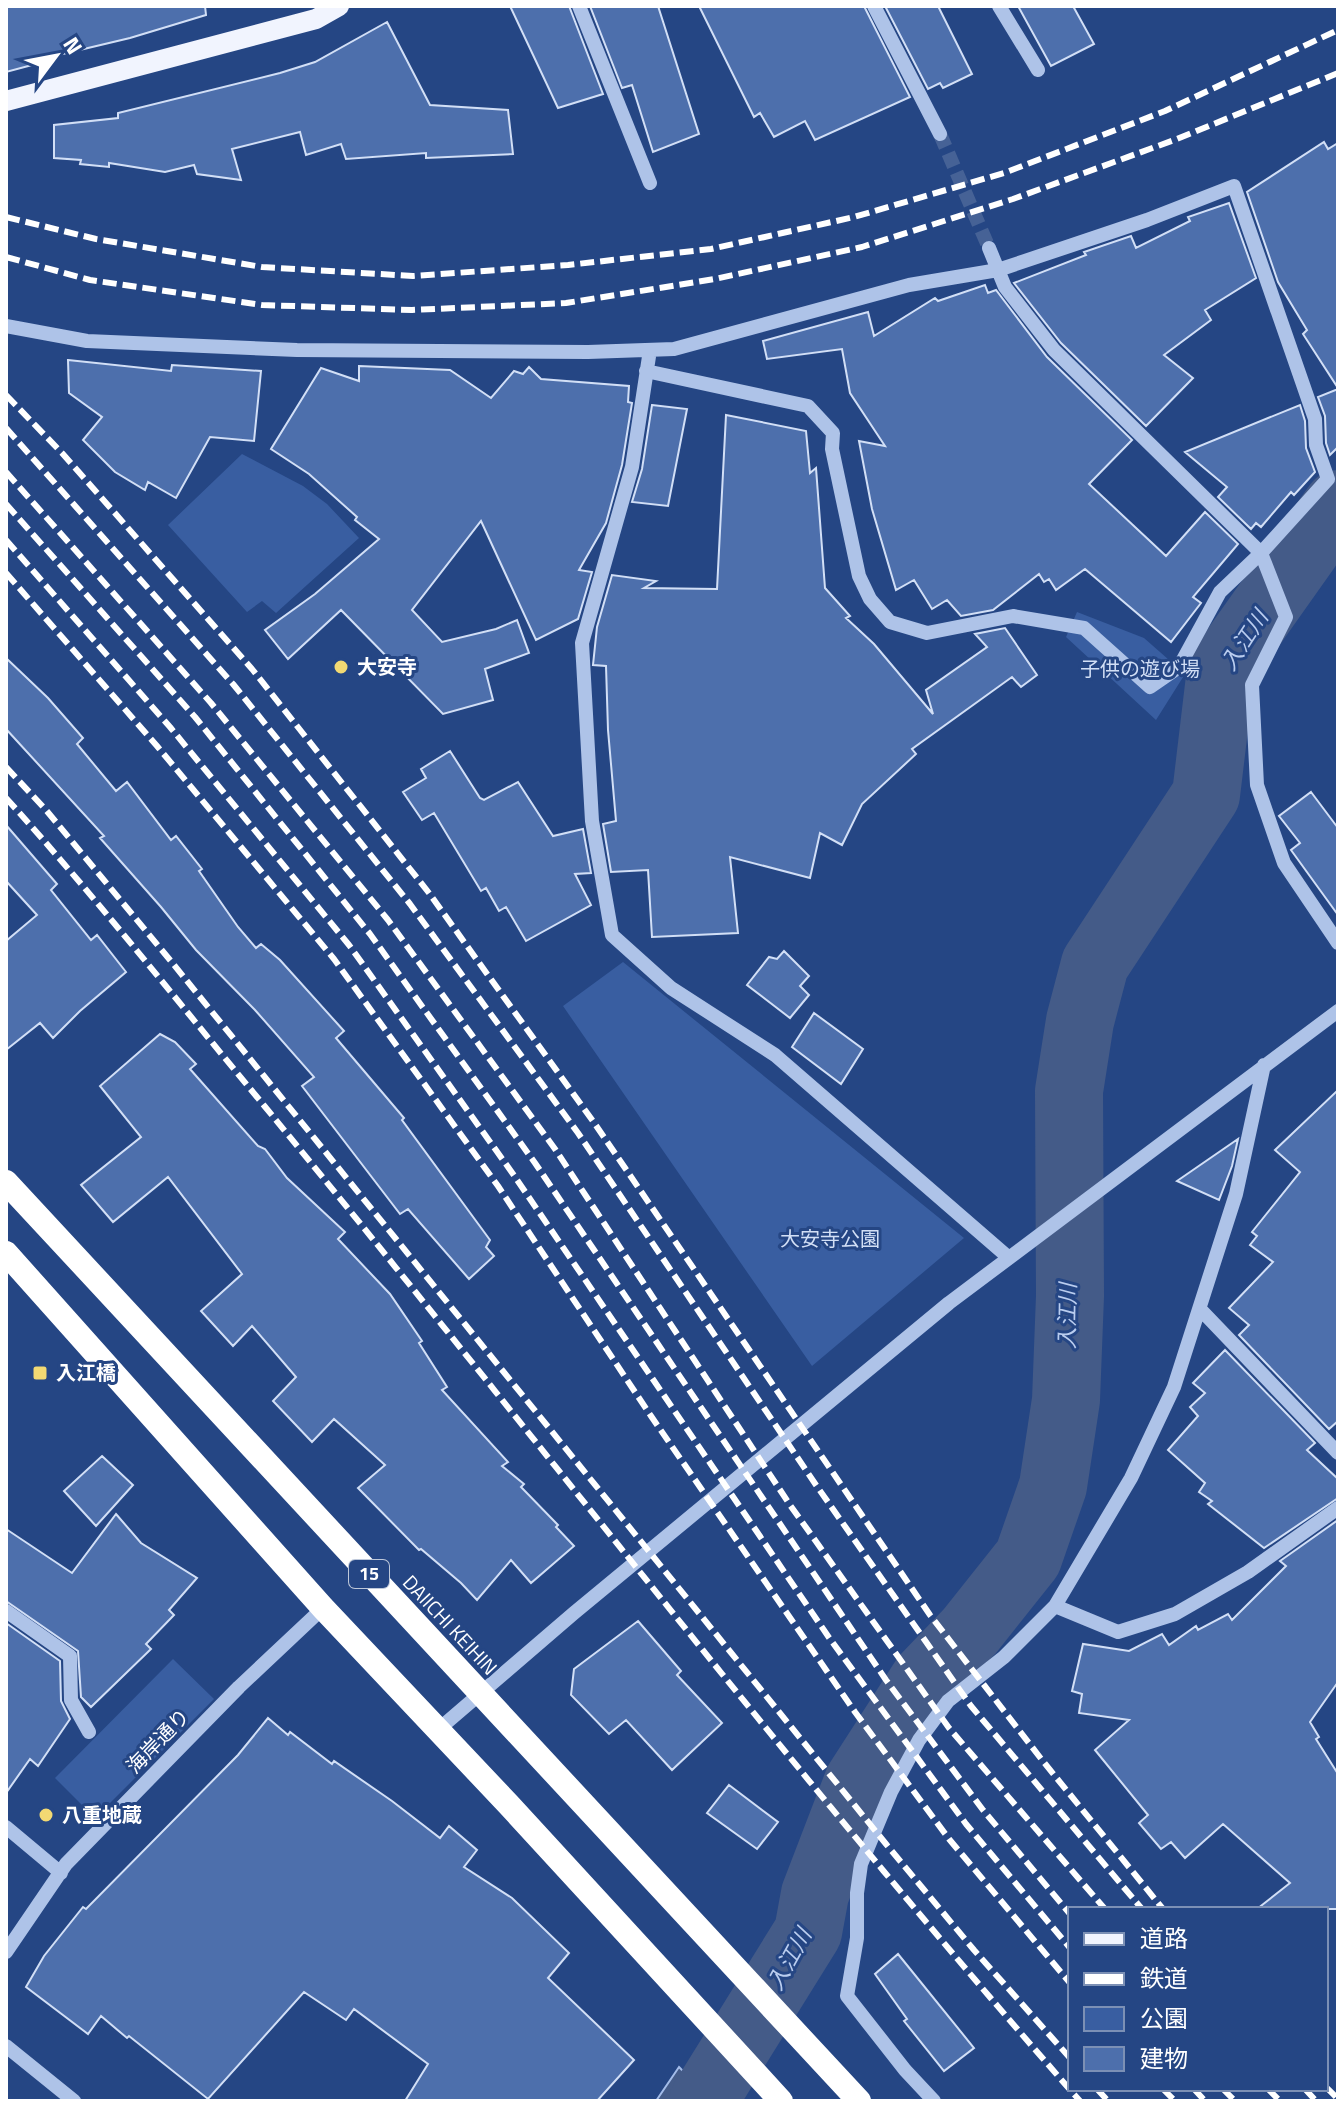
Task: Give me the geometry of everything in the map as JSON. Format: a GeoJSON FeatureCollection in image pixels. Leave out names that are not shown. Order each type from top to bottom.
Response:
{"type":"FeatureCollection","features":[{"type":"Feature","properties":{"kind":"highway","name":"DAIICHI KEIHIN"},"geometry":{"type":"LineString","coordinates":[[6,1182],[859,2101]]}},
{"type":"Feature","properties":{"kind":"highway"},"geometry":{"type":"LineString","coordinates":[[6,1253],[323,1608],[439,1729],[781,2101]]}},
{"type":"Feature","properties":{"kind":"main road"},"geometry":{"type":"LineString","coordinates":[[6,101],[316,19],[339,6]]}},
{"type":"Feature","properties":{"kind":"street"},"geometry":{"type":"LineString","coordinates":[[579,6],[650,183]]}},
{"type":"Feature","properties":{"kind":"street"},"geometry":{"type":"LineString","coordinates":[[874,6],[940,134]]}},
{"type":"Feature","properties":{"kind":"street"},"geometry":{"type":"LineString","coordinates":[[999,6],[1038,70]]}},
{"type":"Feature","properties":{"kind":"street"},"geometry":{"type":"LineString","coordinates":[[6,326],[87,341],[297,350],[674,349],[909,285],[998,270],[1147,220],[1234,186],[1315,419],[1316,445],[1328,479],[1261,553],[1220,592],[1179,667],[1150,687],[1084,628],[1013,616],[927,633],[890,622],[870,599],[859,576],[832,449],[833,433],[808,406],[646,371]]}},
{"type":"Feature","properties":{"kind":"street"},"geometry":{"type":"LineString","coordinates":[[989,248],[1005,287],[1054,350],[1261,553],[1286,617],[1252,685],[1257,785],[1284,863],[1338,943]]}},
{"type":"Feature","properties":{"kind":"street"},"geometry":{"type":"LineString","coordinates":[[650,350],[632,467],[582,643],[592,821],[612,935],[671,988],[775,1055],[1008,1257]]}},
{"type":"Feature","properties":{"kind":"street"},"geometry":{"type":"LineString","coordinates":[[439,1729],[949,1303],[1338,1011]]}},
{"type":"Feature","properties":{"kind":"street"},"geometry":{"type":"LineString","coordinates":[[934,2101],[905,2070],[847,1996],[857,1938],[857,1893],[861,1864],[891,1792],[926,1730],[948,1701],[1004,1657],[1055,1606],[1131,1478],[1174,1387],[1200,1309],[1236,1194],[1264,1065]]}},
{"type":"Feature","properties":{"kind":"street"},"geometry":{"type":"LineString","coordinates":[[1200,1309],[1338,1453]]}},
{"type":"Feature","properties":{"kind":"street"},"geometry":{"type":"LineString","coordinates":[[1055,1606],[1118,1632],[1175,1614],[1248,1572],[1338,1508]]}},
{"type":"Feature","properties":{"kind":"street","name":"海岸通り"},"geometry":{"type":"LineString","coordinates":[[6,1952],[61,1873],[230,1696],[323,1608]]}},
{"type":"Feature","properties":{"kind":"street"},"geometry":{"type":"LineString","coordinates":[[6,1611],[70,1656],[71,1700],[89,1732]]}},
{"type":"Feature","properties":{"kind":"street"},"geometry":{"type":"LineString","coordinates":[[9,1838],[61,1873]]}},
{"type":"Feature","properties":{"kind":"street"},"geometry":{"type":"LineString","coordinates":[[6,2046],[74,2101]]}},
{"type":"Feature","properties":{"kind":"green space"},"geometry":{"type":"Polygon","coordinates":[[[242,454],[303,486],[327,504],[359,538],[276,613],[262,601],[247,612],[168,525],[242,454]]]}},
{"type":"Feature","properties":{"kind":"green space","name":"子供の遊び場"},"geometry":{"type":"Polygon","coordinates":[[[1077,612],[1144,638],[1185,674],[1156,720],[1066,637],[1077,612]]]}},
{"type":"Feature","properties":{"kind":"green space","name":"大安寺公園"},"geometry":{"type":"Polygon","coordinates":[[[623,962],[964,1238],[812,1366],[563,1006],[623,962]]]}},
{"type":"Feature","properties":{"kind":"green space"},"geometry":{"type":"Polygon","coordinates":[[[173,1659],[214,1699],[95,1818],[55,1778],[173,1659]]]}},
{"type":"Feature","properties":{"kind":"shaded area"},"geometry":{"type":"Polygon","coordinates":[[[679,2067],[712,2101],[656,2101],[679,2067]]]}},
{"type":"Feature","properties":{"kind":"building"},"geometry":{"type":"Polygon","coordinates":[[[6,6],[205,6],[206,15],[130,38],[46,58],[47,61],[6,72],[6,6]]]}},
{"type":"Feature","properties":{"kind":"building"},"geometry":{"type":"Polygon","coordinates":[[[510,6],[569,6],[603,94],[558,108],[510,6]]]}},
{"type":"Feature","properties":{"kind":"building"},"geometry":{"type":"Polygon","coordinates":[[[590,6],[658,6],[699,134],[653,152],[632,85],[622,88],[590,6]]]}},
{"type":"Feature","properties":{"kind":"building"},"geometry":{"type":"Polygon","coordinates":[[[699,6],[864,6],[910,97],[815,140],[805,121],[774,137],[760,113],[754,117],[699,6]]]}},
{"type":"Feature","properties":{"kind":"building"},"geometry":{"type":"Polygon","coordinates":[[[885,6],[938,6],[972,74],[943,88],[940,83],[928,89],[885,6]]]}},
{"type":"Feature","properties":{"kind":"building"},"geometry":{"type":"Polygon","coordinates":[[[1018,6],[1073,6],[1094,44],[1051,66],[1018,6]]]}},
{"type":"Feature","properties":{"kind":"building"},"geometry":{"type":"Polygon","coordinates":[[[387,22],[430,105],[508,110],[513,154],[426,158],[426,153],[346,159],[341,144],[306,155],[300,132],[232,149],[241,180],[197,174],[194,165],[165,172],[109,163],[109,167],[80,164],[81,160],[54,158],[54,125],[118,118],[118,113],[280,73],[315,62],[387,22]]]}},
{"type":"Feature","properties":{"kind":"building"},"geometry":{"type":"Polygon","coordinates":[[[1324,142],[1328,149],[1338,143],[1338,388],[1303,334],[1307,330],[1278,282],[1247,192],[1324,142]]]}},
{"type":"Feature","properties":{"kind":"building"},"geometry":{"type":"Polygon","coordinates":[[[1229,203],[1256,278],[1205,310],[1211,320],[1164,355],[1193,378],[1146,426],[1061,343],[1014,283],[1086,255],[1084,252],[1131,236],[1136,248],[1190,221],[1188,217],[1229,203]]]}},
{"type":"Feature","properties":{"kind":"building"},"geometry":{"type":"Polygon","coordinates":[[[985,285],[988,293],[996,290],[1047,357],[1132,440],[1089,484],[1166,556],[1205,512],[1238,544],[1193,597],[1201,603],[1171,642],[1085,569],[1056,590],[1049,579],[1044,582],[1039,574],[993,610],[961,616],[947,600],[932,609],[914,580],[896,590],[872,509],[859,441],[885,446],[850,393],[842,349],[767,359],[763,341],[868,312],[874,336],[935,298],[938,301],[985,285]]]}},
{"type":"Feature","properties":{"kind":"building"},"geometry":{"type":"Polygon","coordinates":[[[68,360],[171,371],[172,365],[261,371],[254,441],[210,437],[176,498],[148,482],[145,490],[115,472],[83,440],[102,417],[69,393],[68,360]]]}},
{"type":"Feature","properties":{"kind":"building"},"geometry":{"type":"Polygon","coordinates":[[[359,366],[450,370],[491,398],[514,371],[523,374],[529,367],[541,379],[629,386],[628,402],[632,403],[622,465],[606,523],[579,570],[592,572],[578,619],[536,640],[481,521],[412,610],[442,642],[496,629],[517,620],[529,653],[485,669],[493,700],[443,714],[341,610],[288,659],[265,630],[315,594],[379,539],[355,520],[357,517],[309,474],[271,449],[321,368],[359,381],[359,366]]]}},
{"type":"Feature","properties":{"kind":"building"},"geometry":{"type":"Polygon","coordinates":[[[1338,389],[1338,447],[1330,455],[1326,443],[1325,416],[1318,397],[1338,389]]]}},
{"type":"Feature","properties":{"kind":"building"},"geometry":{"type":"Polygon","coordinates":[[[652,405],[687,409],[668,506],[632,502],[642,469],[652,405]]]}},
{"type":"Feature","properties":{"kind":"building"},"geometry":{"type":"Polygon","coordinates":[[[1300,405],[1305,421],[1306,448],[1315,472],[1294,495],[1291,492],[1261,527],[1256,523],[1251,529],[1218,497],[1227,487],[1185,452],[1300,405]]]}},
{"type":"Feature","properties":{"kind":"building"},"geometry":{"type":"Polygon","coordinates":[[[726,415],[806,431],[810,473],[816,468],[825,588],[850,616],[846,618],[874,644],[933,714],[926,690],[987,647],[975,634],[1005,628],[1037,675],[1021,687],[1012,677],[912,749],[916,754],[862,804],[842,845],[820,833],[810,878],[730,857],[738,933],[652,937],[648,870],[611,872],[603,824],[616,821],[606,666],[593,665],[597,627],[612,575],[656,581],[644,588],[717,589],[726,415]]]}},
{"type":"Feature","properties":{"kind":"building"},"geometry":{"type":"Polygon","coordinates":[[[6,658],[48,698],[83,738],[77,744],[116,791],[127,782],[171,840],[176,836],[202,869],[199,871],[238,927],[256,948],[261,944],[280,960],[344,1031],[336,1038],[404,1118],[402,1120],[490,1240],[486,1247],[494,1256],[469,1279],[408,1209],[400,1214],[302,1086],[314,1077],[196,950],[100,838],[104,836],[6,729],[6,658]]]}},
{"type":"Feature","properties":{"kind":"building"},"geometry":{"type":"Polygon","coordinates":[[[450,751],[480,798],[484,800],[518,782],[553,836],[583,829],[591,873],[575,874],[591,905],[526,941],[506,907],[499,911],[486,888],[481,891],[434,813],[422,820],[403,792],[426,778],[421,769],[450,751]]]}},
{"type":"Feature","properties":{"kind":"building"},"geometry":{"type":"Polygon","coordinates":[[[1311,792],[1338,828],[1338,915],[1291,850],[1300,843],[1279,816],[1311,792]]]}},
{"type":"Feature","properties":{"kind":"building"},"geometry":{"type":"Polygon","coordinates":[[[6,825],[57,884],[51,890],[91,940],[97,935],[126,972],[53,1038],[40,1023],[6,1050],[6,941],[37,915],[6,881],[6,825]]]}},
{"type":"Feature","properties":{"kind":"building"},"geometry":{"type":"Polygon","coordinates":[[[784,951],[809,976],[800,986],[809,995],[790,1018],[747,985],[769,957],[777,959],[784,951]]]}},
{"type":"Feature","properties":{"kind":"building"},"geometry":{"type":"Polygon","coordinates":[[[814,1013],[863,1049],[841,1084],[792,1047],[814,1013]]]}},
{"type":"Feature","properties":{"kind":"building"},"geometry":{"type":"Polygon","coordinates":[[[160,1034],[175,1042],[196,1064],[190,1069],[258,1146],[265,1149],[287,1178],[345,1232],[338,1239],[390,1294],[422,1341],[419,1343],[447,1387],[442,1390],[508,1462],[502,1466],[524,1484],[521,1487],[574,1546],[531,1583],[511,1560],[477,1600],[461,1583],[419,1550],[358,1488],[385,1465],[334,1419],[312,1442],[273,1401],[296,1377],[252,1326],[233,1346],[201,1311],[242,1274],[168,1177],[113,1222],[81,1185],[141,1137],[100,1086],[160,1034]]]}},
{"type":"Feature","properties":{"kind":"building"},"geometry":{"type":"Polygon","coordinates":[[[1338,1090],[1338,1421],[1329,1429],[1239,1335],[1249,1325],[1229,1308],[1273,1262],[1250,1245],[1257,1236],[1252,1232],[1300,1172],[1275,1150],[1338,1090]]]}},
{"type":"Feature","properties":{"kind":"building"},"geometry":{"type":"Polygon","coordinates":[[[1238,1139],[1219,1200],[1177,1181],[1238,1139]]]}},
{"type":"Feature","properties":{"kind":"building"},"geometry":{"type":"Polygon","coordinates":[[[1225,1350],[1315,1443],[1307,1450],[1338,1479],[1338,1498],[1264,1548],[1208,1504],[1212,1501],[1199,1492],[1205,1483],[1168,1450],[1198,1416],[1190,1407],[1205,1393],[1193,1383],[1225,1350]]]}},
{"type":"Feature","properties":{"kind":"building"},"geometry":{"type":"Polygon","coordinates":[[[102,1456],[133,1485],[96,1526],[64,1491],[102,1456]]]}},
{"type":"Feature","properties":{"kind":"building"},"geometry":{"type":"Polygon","coordinates":[[[116,1514],[141,1543],[197,1578],[169,1610],[174,1615],[146,1644],[151,1649],[91,1707],[81,1697],[78,1651],[6,1601],[6,1529],[72,1573],[116,1514]]]}},
{"type":"Feature","properties":{"kind":"building"},"geometry":{"type":"Polygon","coordinates":[[[1338,1520],[1338,1682],[1310,1722],[1319,1737],[1316,1739],[1338,1774],[1338,1909],[1260,1907],[1290,1883],[1223,1824],[1185,1858],[1171,1842],[1161,1849],[1139,1823],[1148,1815],[1095,1750],[1129,1720],[1079,1713],[1082,1694],[1072,1691],[1083,1644],[1129,1651],[1162,1634],[1169,1645],[1196,1626],[1198,1630],[1228,1614],[1232,1620],[1286,1566],[1280,1561],[1338,1520]]]}},
{"type":"Feature","properties":{"kind":"building"},"geometry":{"type":"Polygon","coordinates":[[[638,1621],[681,1671],[677,1675],[722,1723],[672,1770],[626,1720],[609,1734],[571,1695],[574,1669],[638,1621]]]}},
{"type":"Feature","properties":{"kind":"building"},"geometry":{"type":"Polygon","coordinates":[[[6,1623],[60,1661],[61,1701],[70,1719],[38,1766],[30,1759],[6,1793],[6,1623]]]}},
{"type":"Feature","properties":{"kind":"building"},"geometry":{"type":"Polygon","coordinates":[[[268,1718],[288,1735],[290,1732],[332,1764],[334,1761],[392,1801],[440,1838],[449,1826],[477,1850],[464,1867],[512,1898],[569,1953],[548,1978],[634,2060],[597,2101],[405,2101],[428,2064],[354,2009],[346,2020],[304,1992],[208,2099],[101,2016],[88,2034],[26,1987],[44,1956],[83,1907],[86,1909],[238,1755],[268,1718]]]}},
{"type":"Feature","properties":{"kind":"building"},"geometry":{"type":"Polygon","coordinates":[[[729,1785],[778,1822],[757,1849],[707,1813],[729,1785]]]}},
{"type":"Feature","properties":{"kind":"building"},"geometry":{"type":"Polygon","coordinates":[[[898,1954],[974,2048],[944,2071],[904,2021],[907,2019],[875,1974],[898,1954]]]}},
{"type":"Feature","properties":{"kind":"waterway","name":"入江川"},"geometry":{"type":"LineString","coordinates":[[703,2101],[808,1932],[815,1894],[858,1782],[925,1678],[970,1631],[1028,1558],[1053,1486],[1066,1400],[1070,1296],[1069,1091],[1080,1021],[1095,964],[1206,795],[1221,669],[1338,504]]}},
{"type":"Feature","properties":{"kind":"tunnel"},"geometry":{"type":"LineString","coordinates":[[940,134],[989,248]]}},
{"type":"Feature","properties":{"kind":"railway"},"geometry":{"type":"LineString","coordinates":[[6,217],[96,239],[262,267],[413,276],[568,265],[711,249],[854,217],[1004,173],[1165,111],[1338,30]]}},
{"type":"Feature","properties":{"kind":"railway"},"geometry":{"type":"LineString","coordinates":[[6,257],[90,280],[262,305],[412,310],[566,303],[715,279],[862,247],[1013,199],[1177,139],[1338,73]]}},
{"type":"Feature","properties":{"kind":"railway"},"geometry":{"type":"LineString","coordinates":[[6,395],[62,453],[252,669],[429,893],[595,1124],[930,1615],[1161,1907]]}},
{"type":"Feature","properties":{"kind":"railway"},"geometry":{"type":"LineString","coordinates":[[6,428],[233,684],[410,904],[578,1133],[816,1485],[971,1706],[1140,1907]]}},
{"type":"Feature","properties":{"kind":"railway"},"geometry":{"type":"LineString","coordinates":[[6,472],[211,703],[388,920],[555,1149],[790,1505],[949,1728],[1103,1907]]}},
{"type":"Feature","properties":{"kind":"railway"},"geometry":{"type":"LineString","coordinates":[[6,504],[195,717],[370,934],[535,1163],[886,1680],[983,1810],[1068,1912]]}},
{"type":"Feature","properties":{"kind":"railway"},"geometry":{"type":"LineString","coordinates":[[6,540],[170,727],[349,945],[513,1174],[830,1639],[966,1824],[1068,1946]]}},
{"type":"Feature","properties":{"kind":"railway"},"geometry":{"type":"LineString","coordinates":[[6,573],[157,746],[334,959],[498,1186],[651,1416],[855,1712],[949,1839],[1068,1981]]}},
{"type":"Feature","properties":{"kind":"railway"},"geometry":{"type":"LineString","coordinates":[[6,767],[46,810],[170,960],[886,1844],[1068,2056]]}},
{"type":"Feature","properties":{"kind":"railway"},"geometry":{"type":"LineString","coordinates":[[6,798],[102,908],[360,1223],[766,1729],[1068,2087]]}},
{"type":"Feature","properties":{"kind":"railway"},"geometry":{"type":"LineString","coordinates":[[1328,2089],[1338,2099]]}},
{"type":"Feature","properties":{"kind":"railway"},"geometry":{"type":"LineString","coordinates":[[1071,2091],[1080,2101]]}},
{"type":"Feature","properties":{"kind":"railway"},"geometry":{"type":"LineString","coordinates":[[1099,2091],[1108,2101]]}},
{"type":"Feature","properties":{"kind":"railway"},"geometry":{"type":"LineString","coordinates":[[1165,2091],[1175,2101]]}},
{"type":"Feature","properties":{"kind":"railway"},"geometry":{"type":"LineString","coordinates":[[1196,2091],[1205,2101]]}},
{"type":"Feature","properties":{"kind":"railway"},"geometry":{"type":"LineString","coordinates":[[1225,2091],[1235,2101]]}},
{"type":"Feature","properties":{"kind":"railway"},"geometry":{"type":"LineString","coordinates":[[1270,2091],[1280,2101]]}},
{"type":"Feature","properties":{"kind":"railway"},"geometry":{"type":"LineString","coordinates":[[1307,2091],[1316,2101]]}},
{"type":"Feature","properties":{"kind":"place","name":"大安寺"},"geometry":{"type":"Point","coordinates":[341,667]}},
{"type":"Feature","properties":{"kind":"place","name":"入江橋"},"geometry":{"type":"Point","coordinates":[40,1373]}},
{"type":"Feature","properties":{"kind":"place","name":"八重地蔵"},"geometry":{"type":"Point","coordinates":[46,1815]}}]}
